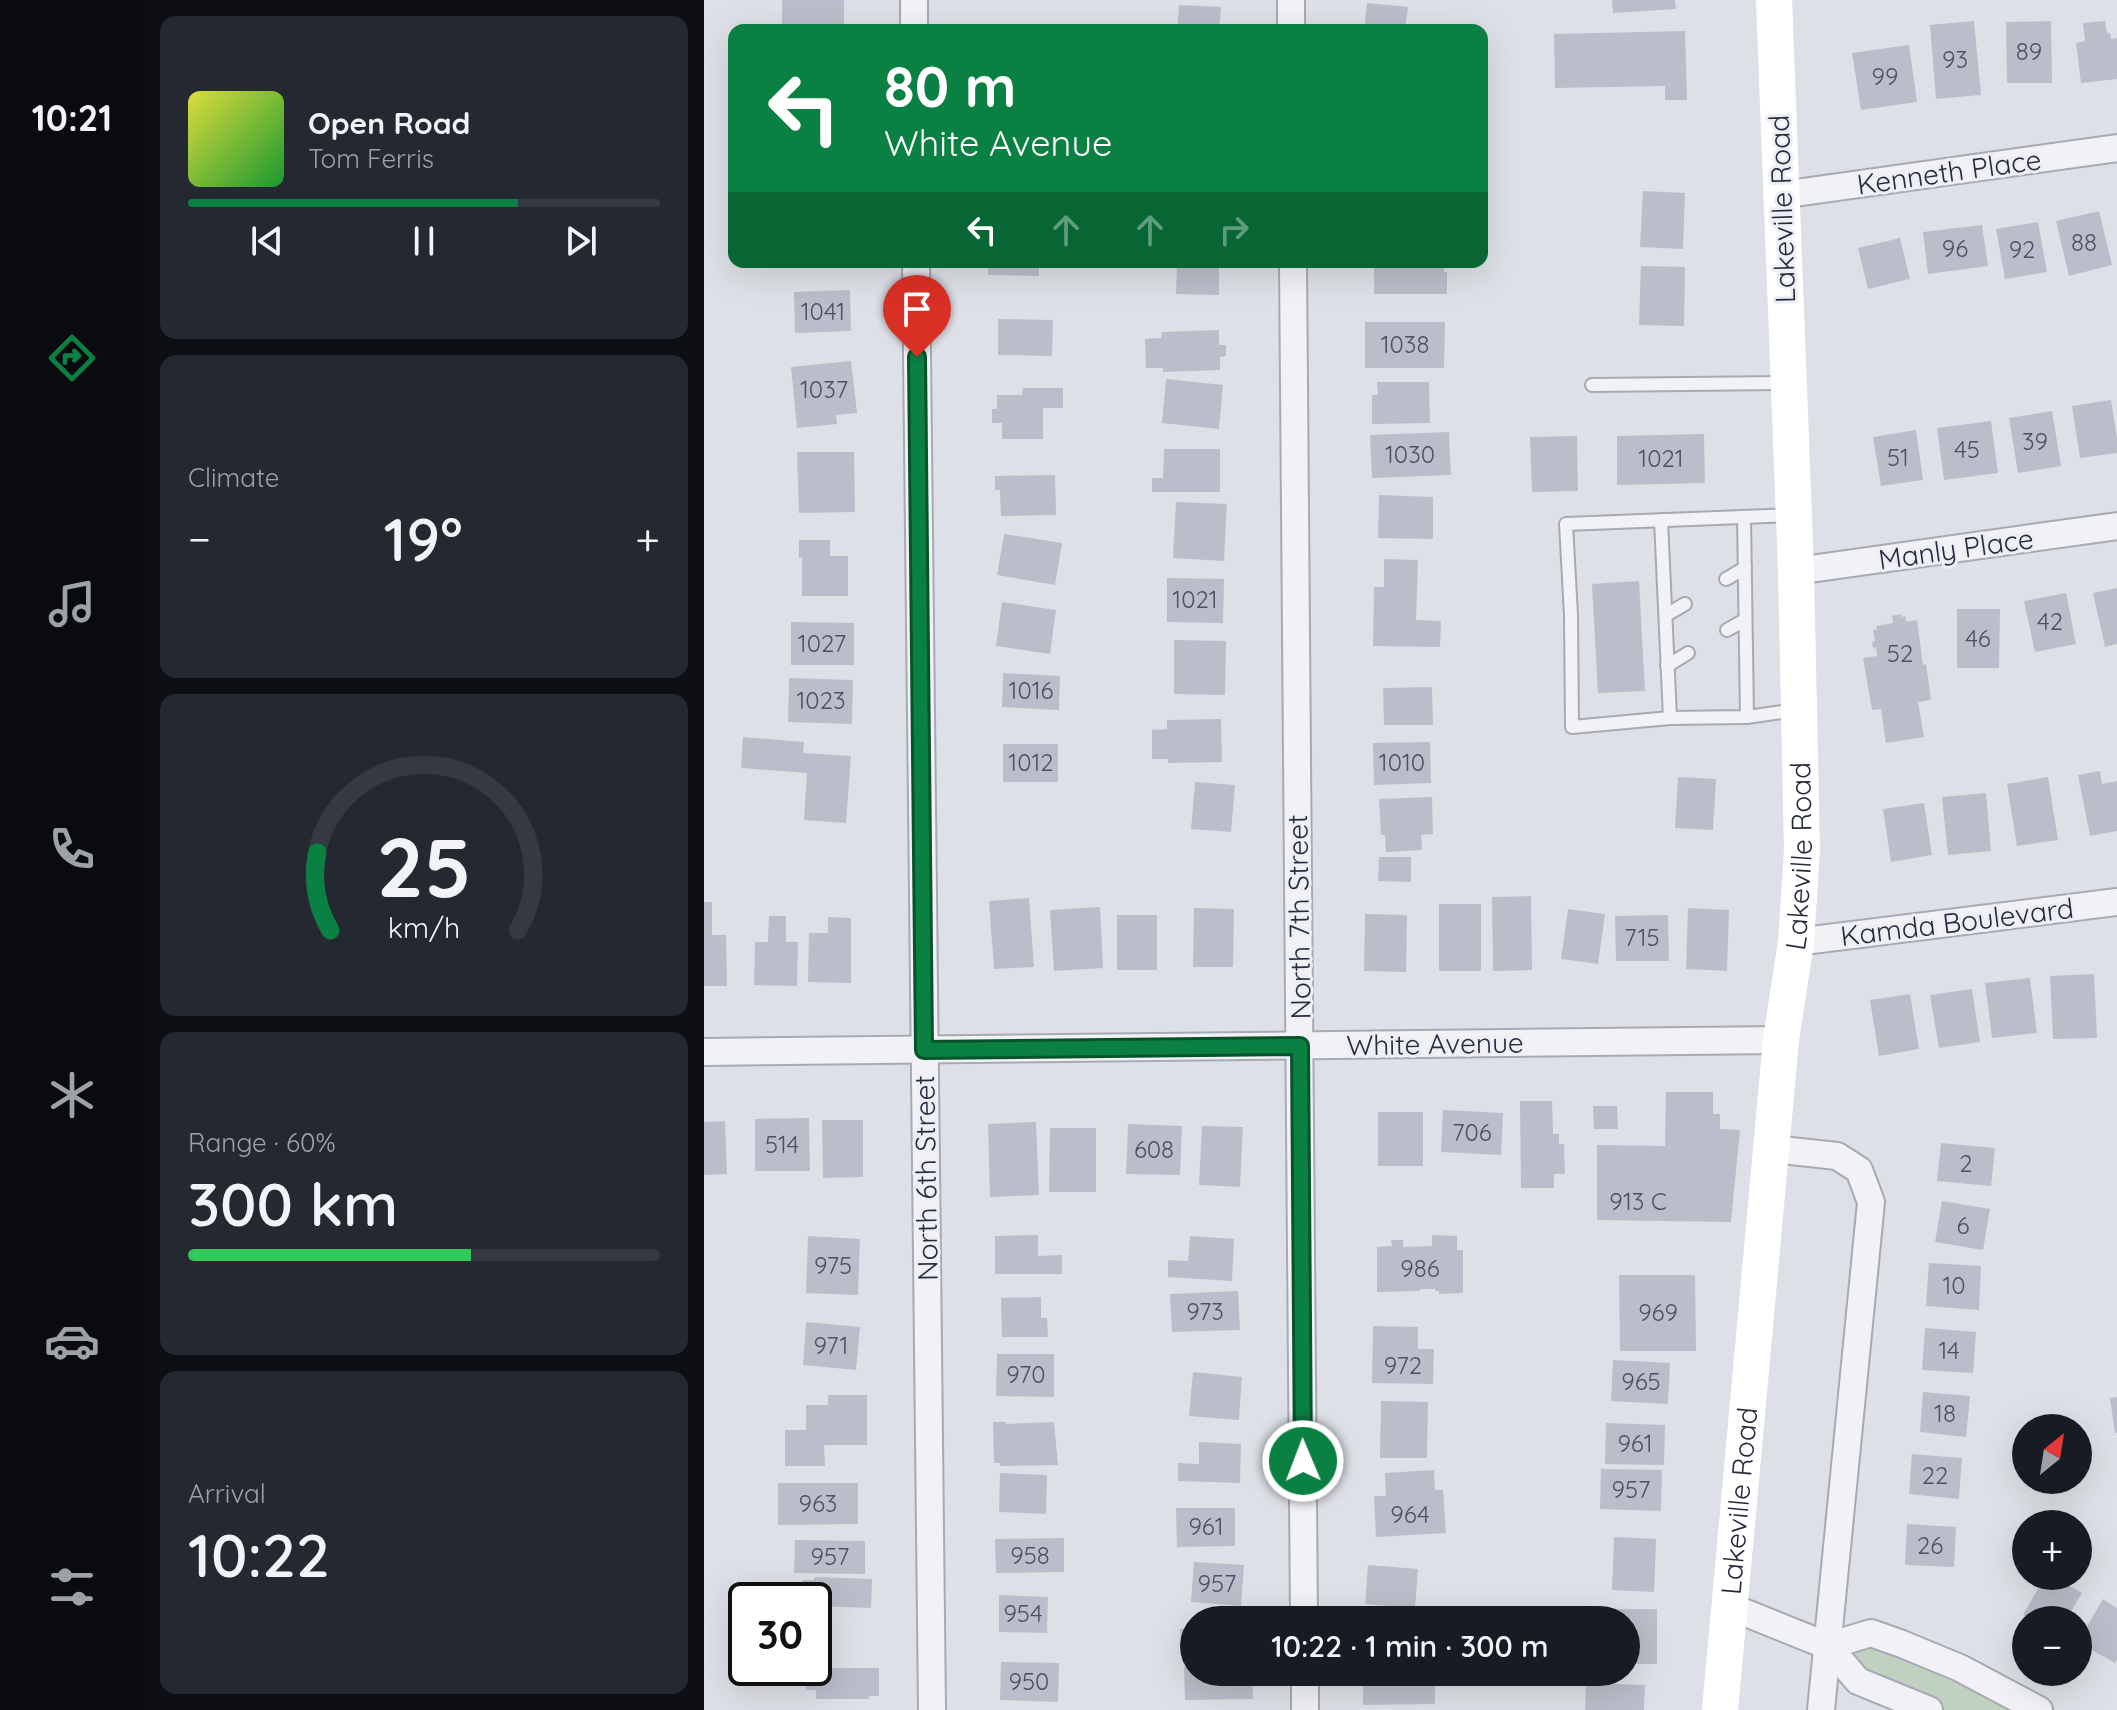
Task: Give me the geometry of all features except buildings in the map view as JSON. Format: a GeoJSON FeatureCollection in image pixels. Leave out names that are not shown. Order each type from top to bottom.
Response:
{"type":"FeatureCollection","features":[{"type":"Feature","properties":{"kind":"main road","name":"Lakeville Road"},"geometry":{"type":"LineString","coordinates":[[1720,1710],[1781,1040],[1796,942],[1802,850],[1796,571],[1774,0]]}},
{"type":"Feature","properties":{"kind":"street"},"geometry":{"type":"LineString","coordinates":[[914,0],[914,24]]}},
{"type":"Feature","properties":{"kind":"street"},"geometry":{"type":"LineString","coordinates":[[1291,0],[1291,24]]}},
{"type":"Feature","properties":{"kind":"street","name":"Kenneth Place"},"geometry":{"type":"LineString","coordinates":[[1781,195],[2117,148]]}},
{"type":"Feature","properties":{"kind":"street","name":"North 6th Street"},"geometry":{"type":"LineString","coordinates":[[916,268],[932,1710]]}},
{"type":"Feature","properties":{"kind":"street","name":"North 7th Street"},"geometry":{"type":"LineString","coordinates":[[1293,268],[1304,1606]]}},
{"type":"Feature","properties":{"kind":"street","name":"Manly Place"},"geometry":{"type":"LineString","coordinates":[[1796,571],[2117,526]]}},
{"type":"Feature","properties":{"kind":"street","name":"Kamda Boulevard"},"geometry":{"type":"LineString","coordinates":[[1796,942],[2117,902]]}},
{"type":"Feature","properties":{"kind":"street","name":"White Avenue"},"geometry":{"type":"LineString","coordinates":[[704,1052],[1781,1040]]}},
{"type":"Feature","properties":{"kind":"street"},"geometry":{"type":"LineString","coordinates":[[1772,1149],[1837,1156],[1859,1170],[1871,1202],[1821,1710]]}},
{"type":"Feature","properties":{"kind":"street"},"geometry":{"type":"LineString","coordinates":[[1731,1607],[1828,1646],[1858,1681],[1929,1710]]}},
{"type":"Feature","properties":{"kind":"street"},"geometry":{"type":"LineString","coordinates":[[1828,1646],[1871,1633],[1960,1668],[2039,1710]]}},
{"type":"Feature","properties":{"kind":"street"},"geometry":{"type":"LineString","coordinates":[[1305,1686],[1305,1710]]}},
{"type":"Feature","properties":{"kind":"lane"},"geometry":{"type":"LineString","coordinates":[[1592,385],[1789,383]]}},
{"type":"Feature","properties":{"kind":"lane"},"geometry":{"type":"LineString","coordinates":[[1794,514],[1566,524],[1572,727],[1670,718],[1747,717],[1799,709]]}},
{"type":"Feature","properties":{"kind":"lane"},"geometry":{"type":"LineString","coordinates":[[1744,517],[1747,717]]}},
{"type":"Feature","properties":{"kind":"lane"},"geometry":{"type":"LineString","coordinates":[[1661,520],[1670,718]]}},
{"type":"Feature","properties":{"kind":"lane"},"geometry":{"type":"LineString","coordinates":[[1726,579],[1745,568]]}},
{"type":"Feature","properties":{"kind":"lane"},"geometry":{"type":"LineString","coordinates":[[1666,615],[1685,604]]}},
{"type":"Feature","properties":{"kind":"lane"},"geometry":{"type":"LineString","coordinates":[[1727,630],[1745,620]]}},
{"type":"Feature","properties":{"kind":"lane"},"geometry":{"type":"LineString","coordinates":[[1667,666],[1688,653]]}},
{"type":"Feature","properties":{"kind":"green space"},"geometry":{"type":"Polygon","coordinates":[[[1874,1638],[2028,1710],[1938,1710],[1864,1680],[1838,1647],[1874,1638]]]}},
{"type":"Feature","properties":{"kind":"route"},"geometry":{"type":"LineString","coordinates":[[917,357],[924,1050],[1300,1046],[1303,1461]]}}]}
